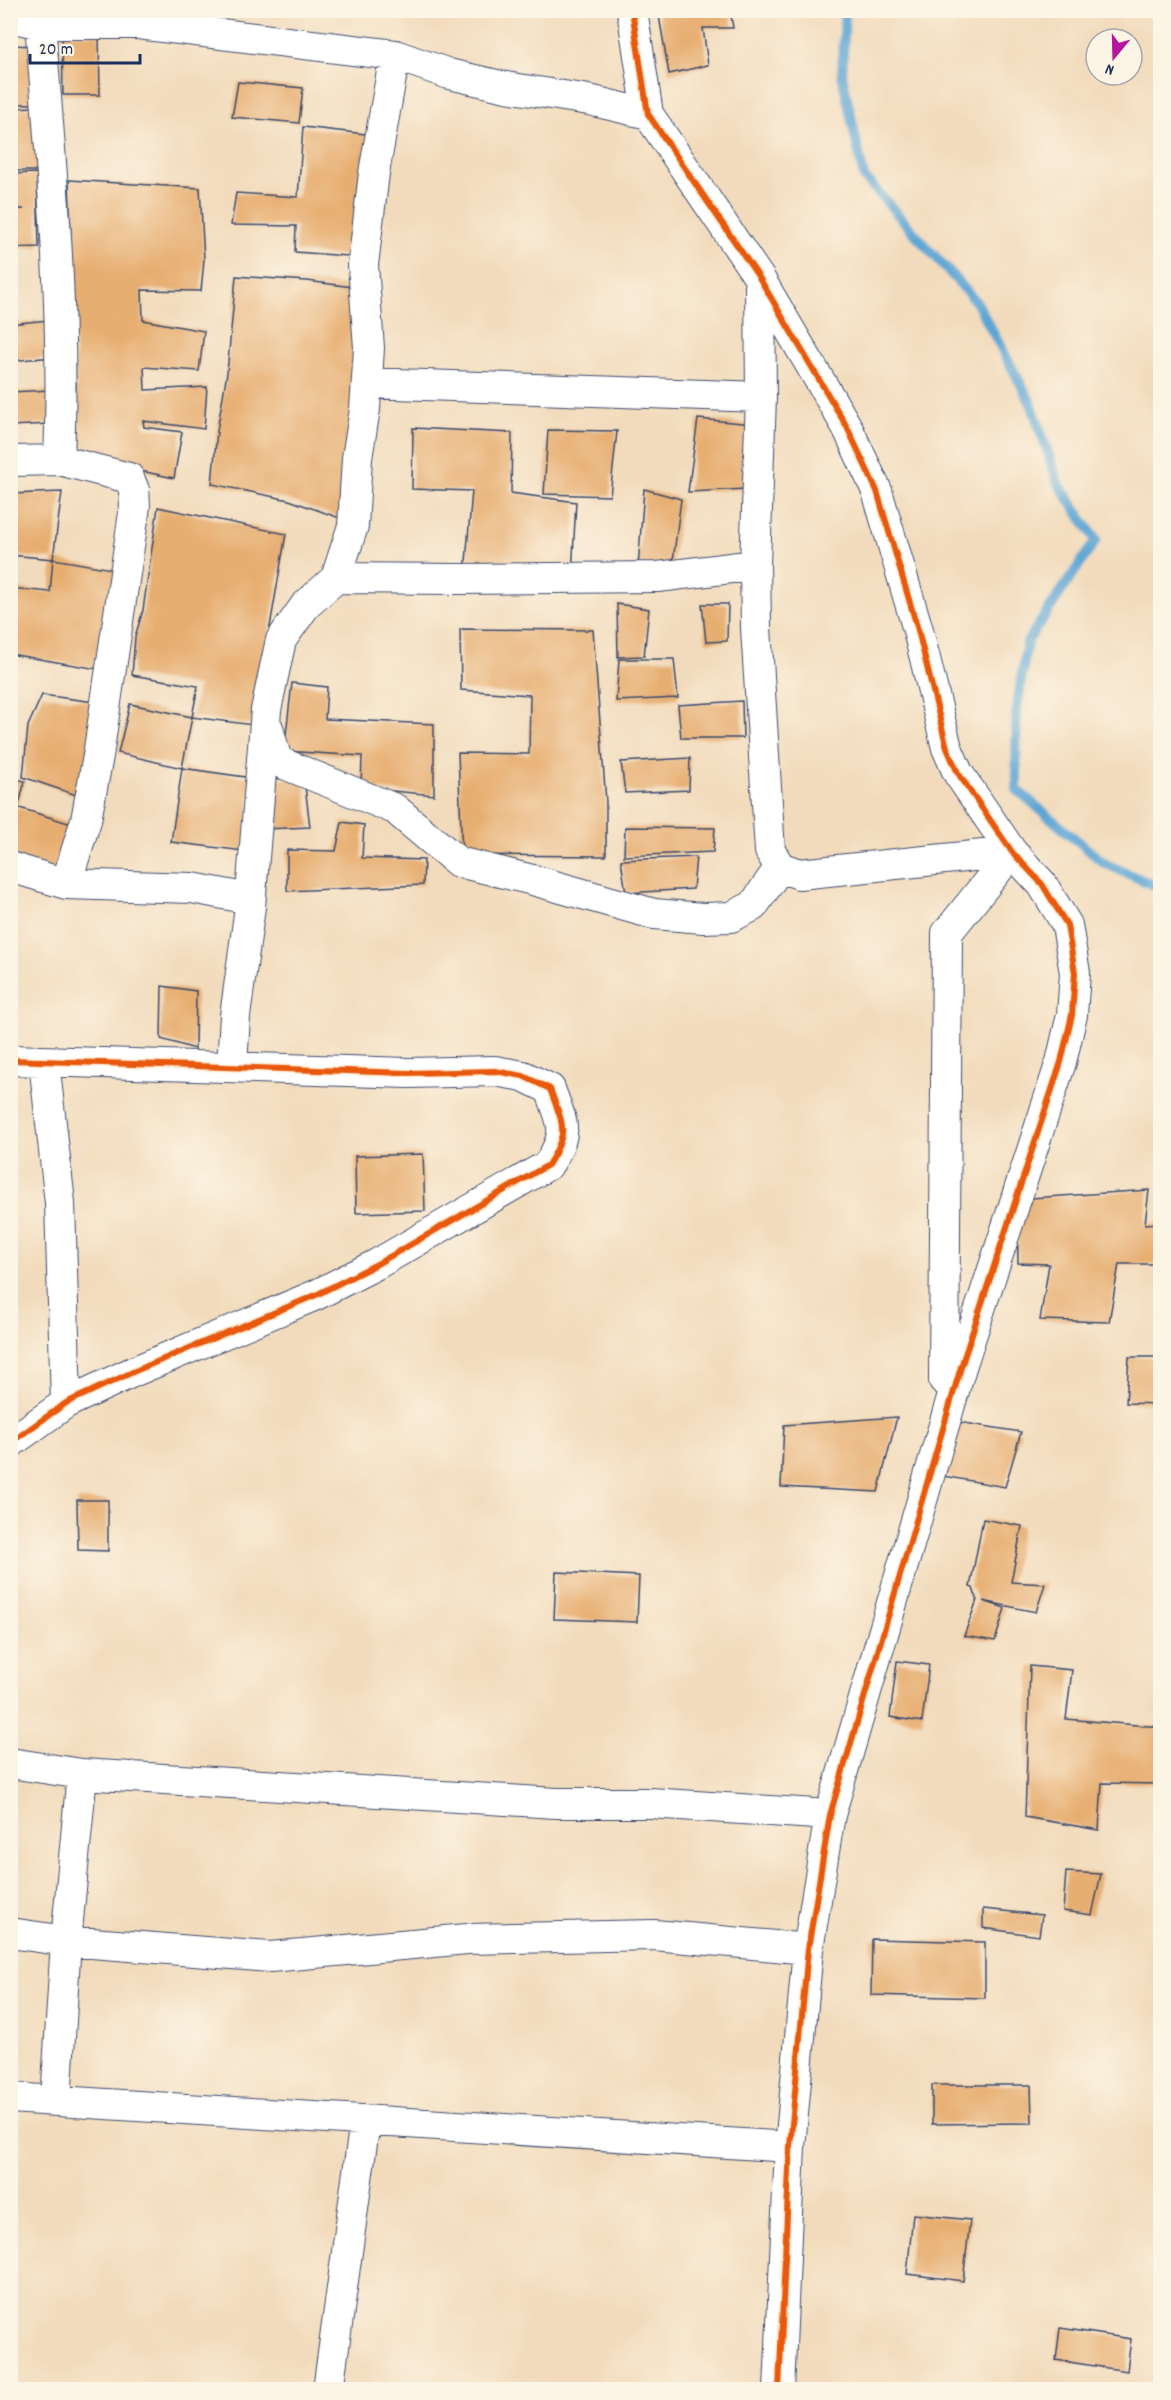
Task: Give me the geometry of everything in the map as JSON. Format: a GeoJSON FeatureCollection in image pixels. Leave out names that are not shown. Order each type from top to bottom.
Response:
{"type":"FeatureCollection","features":[{"type":"Feature","properties":{"kind":"street"},"geometry":{"type":"LineString","coordinates":[[632,10],[648,114],[760,279],[847,427],[877,491],[918,630],[947,748],[958,772],[1012,852],[1042,884],[1067,925],[1075,973],[1072,1015],[1061,1062],[961,1367],[831,1815],[808,1949],[790,2148],[778,2390]]}},
{"type":"Feature","properties":{"kind":"street"},"geometry":{"type":"LineString","coordinates":[[10,17],[40,24],[138,24],[395,56],[448,74],[506,87],[589,100],[648,114]]}},
{"type":"Feature","properties":{"kind":"street"},"geometry":{"type":"LineString","coordinates":[[40,24],[57,227],[61,419],[59,460]]}},
{"type":"Feature","properties":{"kind":"street"},"geometry":{"type":"LineString","coordinates":[[232,1066],[250,899],[266,710],[281,640],[305,606],[336,578],[353,526],[359,441],[367,383],[368,326],[363,294],[363,265],[374,173],[395,56]]}},
{"type":"Feature","properties":{"kind":"street"},"geometry":{"type":"LineString","coordinates":[[760,279],[761,397],[755,564],[756,628],[771,851],[780,867],[799,874],[1012,852]]}},
{"type":"Feature","properties":{"kind":"street"},"geometry":{"type":"LineString","coordinates":[[367,383],[761,397]]}},
{"type":"Feature","properties":{"kind":"street"},"geometry":{"type":"LineString","coordinates":[[10,464],[13,461],[59,460],[129,478],[134,490],[135,506],[98,756],[86,820],[66,884]]}},
{"type":"Feature","properties":{"kind":"street"},"geometry":{"type":"LineString","coordinates":[[336,578],[658,577],[755,564]]}},
{"type":"Feature","properties":{"kind":"street"},"geometry":{"type":"LineString","coordinates":[[266,722],[277,761],[395,809],[458,862],[533,880],[654,914],[703,918],[731,917],[753,906],[780,867]]}},
{"type":"Feature","properties":{"kind":"street"},"geometry":{"type":"LineString","coordinates":[[944,1380],[947,933],[1012,852]]}},
{"type":"Feature","properties":{"kind":"street"},"geometry":{"type":"LineString","coordinates":[[10,867],[66,884],[192,888],[250,899]]}},
{"type":"Feature","properties":{"kind":"street"},"geometry":{"type":"LineString","coordinates":[[10,1060],[408,1073],[495,1071],[523,1076],[550,1089],[564,1129],[560,1146],[548,1164],[378,1264],[316,1295],[66,1402],[10,1443]]}},
{"type":"Feature","properties":{"kind":"street"},"geometry":{"type":"LineString","coordinates":[[44,1062],[60,1203],[66,1402]]}},
{"type":"Feature","properties":{"kind":"street"},"geometry":{"type":"LineString","coordinates":[[10,1762],[82,1774],[556,1803],[650,1803],[831,1815]]}},
{"type":"Feature","properties":{"kind":"street"},"geometry":{"type":"LineString","coordinates":[[56,2101],[66,1941],[82,1774]]}},
{"type":"Feature","properties":{"kind":"street"},"geometry":{"type":"LineString","coordinates":[[10,1933],[66,1941],[270,1957],[467,1939],[642,1936],[808,1949]]}},
{"type":"Feature","properties":{"kind":"street"},"geometry":{"type":"LineString","coordinates":[[10,2098],[790,2148]]}},
{"type":"Feature","properties":{"kind":"street"},"geometry":{"type":"LineString","coordinates":[[328,2390],[365,2121]]}},
{"type":"Feature","properties":{"kind":"building"},"geometry":{"type":"Polygon","coordinates":[[[658,10],[730,10],[733,28],[703,28],[708,65],[669,74],[658,10]]]}},
{"type":"Feature","properties":{"kind":"building"},"geometry":{"type":"Polygon","coordinates":[[[62,34],[99,34],[100,95],[63,95],[62,34]]]}},
{"type":"Feature","properties":{"kind":"building"},"geometry":{"type":"Polygon","coordinates":[[[10,45],[36,46],[34,104],[10,104],[10,45]]]}},
{"type":"Feature","properties":{"kind":"building"},"geometry":{"type":"Polygon","coordinates":[[[238,82],[303,88],[299,123],[232,117],[238,82]]]}},
{"type":"Feature","properties":{"kind":"building"},"geometry":{"type":"Polygon","coordinates":[[[37,107],[38,171],[10,171],[10,108],[37,107]]]}},
{"type":"Feature","properties":{"kind":"building"},"geometry":{"type":"Polygon","coordinates":[[[303,127],[374,135],[361,257],[295,252],[296,226],[231,225],[236,193],[298,197],[303,127]]]}},
{"type":"Feature","properties":{"kind":"building"},"geometry":{"type":"Polygon","coordinates":[[[37,173],[39,247],[10,248],[10,210],[24,209],[10,209],[10,174],[37,173]]]}},
{"type":"Feature","properties":{"kind":"building"},"geometry":{"type":"Polygon","coordinates":[[[69,180],[200,188],[204,260],[201,291],[142,290],[143,320],[204,331],[199,371],[144,367],[145,390],[207,387],[204,429],[143,421],[144,427],[182,432],[174,478],[70,456],[66,411],[76,388],[69,180]]]}},
{"type":"Feature","properties":{"kind":"building"},"geometry":{"type":"Polygon","coordinates":[[[236,276],[307,281],[360,288],[348,521],[289,500],[212,484],[217,431],[227,373],[236,276]]]}},
{"type":"Feature","properties":{"kind":"building"},"geometry":{"type":"Polygon","coordinates":[[[48,320],[53,357],[10,361],[10,324],[48,320]]]}},
{"type":"Feature","properties":{"kind":"building"},"geometry":{"type":"Polygon","coordinates":[[[51,390],[51,424],[10,426],[10,392],[51,390]]]}},
{"type":"Feature","properties":{"kind":"building"},"geometry":{"type":"Polygon","coordinates":[[[698,419],[753,424],[746,489],[688,492],[698,419]]]}},
{"type":"Feature","properties":{"kind":"building"},"geometry":{"type":"Polygon","coordinates":[[[413,428],[512,433],[511,493],[576,502],[572,574],[465,573],[472,491],[412,489],[413,428]]]}},
{"type":"Feature","properties":{"kind":"building"},"geometry":{"type":"Polygon","coordinates":[[[548,430],[617,431],[610,496],[544,494],[548,430]]]}},
{"type":"Feature","properties":{"kind":"building"},"geometry":{"type":"Polygon","coordinates":[[[644,489],[681,499],[672,569],[638,568],[644,489]]]}},
{"type":"Feature","properties":{"kind":"building"},"geometry":{"type":"Polygon","coordinates":[[[62,492],[53,559],[10,555],[10,494],[62,492]]]}},
{"type":"Feature","properties":{"kind":"building"},"geometry":{"type":"Polygon","coordinates":[[[158,507],[286,534],[253,725],[192,717],[198,686],[132,675],[135,637],[143,610],[158,507]]]}},
{"type":"Feature","properties":{"kind":"building"},"geometry":{"type":"Polygon","coordinates":[[[53,559],[118,570],[103,670],[10,654],[10,588],[50,592],[53,559]]]}},
{"type":"Feature","properties":{"kind":"building"},"geometry":{"type":"Polygon","coordinates":[[[617,604],[649,609],[644,656],[618,657],[617,604]]]}},
{"type":"Feature","properties":{"kind":"building"},"geometry":{"type":"Polygon","coordinates":[[[702,604],[728,604],[727,641],[706,642],[702,604]]]}},
{"type":"Feature","properties":{"kind":"building"},"geometry":{"type":"Polygon","coordinates":[[[460,629],[593,630],[606,802],[606,856],[462,855],[458,753],[529,754],[530,695],[461,690],[460,629]]]}},
{"type":"Feature","properties":{"kind":"building"},"geometry":{"type":"Polygon","coordinates":[[[619,659],[674,659],[678,698],[616,701],[619,659]]]}},
{"type":"Feature","properties":{"kind":"building"},"geometry":{"type":"Polygon","coordinates":[[[292,683],[327,687],[325,719],[434,724],[434,795],[361,788],[362,756],[284,751],[292,683]]]}},
{"type":"Feature","properties":{"kind":"building"},"geometry":{"type":"Polygon","coordinates":[[[42,695],[102,703],[82,797],[23,777],[28,726],[42,695]]]}},
{"type":"Feature","properties":{"kind":"building"},"geometry":{"type":"Polygon","coordinates":[[[742,701],[743,738],[681,738],[678,705],[742,701]]]}},
{"type":"Feature","properties":{"kind":"building"},"geometry":{"type":"Polygon","coordinates":[[[130,704],[192,717],[182,768],[118,753],[130,704]]]}},
{"type":"Feature","properties":{"kind":"building"},"geometry":{"type":"Polygon","coordinates":[[[690,758],[689,790],[625,793],[621,762],[690,758]]]}},
{"type":"Feature","properties":{"kind":"building"},"geometry":{"type":"Polygon","coordinates":[[[182,768],[252,778],[244,851],[171,842],[182,768]]]}},
{"type":"Feature","properties":{"kind":"building"},"geometry":{"type":"Polygon","coordinates":[[[10,778],[25,781],[19,804],[10,802],[10,778]]]}},
{"type":"Feature","properties":{"kind":"building"},"geometry":{"type":"Polygon","coordinates":[[[304,778],[310,827],[265,829],[273,779],[304,778]]]}},
{"type":"Feature","properties":{"kind":"building"},"geometry":{"type":"Polygon","coordinates":[[[10,805],[81,827],[66,876],[10,859],[10,805]]]}},
{"type":"Feature","properties":{"kind":"building"},"geometry":{"type":"Polygon","coordinates":[[[342,822],[364,825],[362,858],[424,860],[423,885],[287,891],[287,850],[336,851],[342,822]]]}},
{"type":"Feature","properties":{"kind":"building"},"geometry":{"type":"Polygon","coordinates":[[[625,827],[715,828],[713,852],[624,856],[625,827]]]}},
{"type":"Feature","properties":{"kind":"building"},"geometry":{"type":"Polygon","coordinates":[[[696,857],[693,889],[626,893],[621,860],[696,857]]]}},
{"type":"Feature","properties":{"kind":"building"},"geometry":{"type":"Polygon","coordinates":[[[162,986],[196,991],[195,1049],[161,1039],[162,986]]]}},
{"type":"Feature","properties":{"kind":"building"},"geometry":{"type":"Polygon","coordinates":[[[423,1154],[425,1211],[356,1213],[355,1156],[423,1154]]]}},
{"type":"Feature","properties":{"kind":"building"},"geometry":{"type":"Polygon","coordinates":[[[1149,1190],[1145,1224],[1160,1223],[1160,1264],[1119,1264],[1109,1322],[1040,1320],[1049,1264],[1018,1263],[1017,1199],[1149,1190]]]}},
{"type":"Feature","properties":{"kind":"building"},"geometry":{"type":"Polygon","coordinates":[[[1129,1357],[1160,1357],[1160,1404],[1126,1403],[1129,1357]]]}},
{"type":"Feature","properties":{"kind":"building"},"geometry":{"type":"Polygon","coordinates":[[[897,1417],[878,1492],[781,1487],[784,1425],[897,1417]]]}},
{"type":"Feature","properties":{"kind":"building"},"geometry":{"type":"Polygon","coordinates":[[[952,1421],[1021,1432],[1005,1487],[937,1475],[952,1421]]]}},
{"type":"Feature","properties":{"kind":"building"},"geometry":{"type":"Polygon","coordinates":[[[77,1500],[108,1500],[108,1551],[78,1550],[77,1500]]]}},
{"type":"Feature","properties":{"kind":"building"},"geometry":{"type":"Polygon","coordinates":[[[983,1519],[1022,1526],[1011,1582],[1045,1584],[1036,1612],[983,1601],[1005,1608],[995,1641],[964,1636],[977,1600],[973,1588],[970,1587],[983,1519]]]}},
{"type":"Feature","properties":{"kind":"building"},"geometry":{"type":"Polygon","coordinates":[[[556,1572],[639,1576],[637,1622],[554,1619],[556,1572]]]}},
{"type":"Feature","properties":{"kind":"building"},"geometry":{"type":"Polygon","coordinates":[[[897,1661],[929,1665],[922,1722],[890,1717],[897,1661]]]}},
{"type":"Feature","properties":{"kind":"building"},"geometry":{"type":"Polygon","coordinates":[[[1030,1666],[1072,1670],[1066,1719],[1160,1727],[1160,1784],[1102,1783],[1099,1830],[1025,1817],[1030,1666]]]}},
{"type":"Feature","properties":{"kind":"building"},"geometry":{"type":"Polygon","coordinates":[[[1066,1872],[1101,1874],[1092,1915],[1063,1911],[1066,1872]]]}},
{"type":"Feature","properties":{"kind":"building"},"geometry":{"type":"Polygon","coordinates":[[[983,1909],[1042,1915],[1039,1936],[983,1928],[983,1909]]]}},
{"type":"Feature","properties":{"kind":"building"},"geometry":{"type":"Polygon","coordinates":[[[872,1939],[985,1942],[985,1998],[871,1995],[872,1939]]]}},
{"type":"Feature","properties":{"kind":"building"},"geometry":{"type":"Polygon","coordinates":[[[932,2085],[1031,2085],[1032,2123],[932,2124],[932,2085]]]}},
{"type":"Feature","properties":{"kind":"building"},"geometry":{"type":"Polygon","coordinates":[[[913,2214],[970,2220],[963,2281],[907,2274],[913,2214]]]}},
{"type":"Feature","properties":{"kind":"building"},"geometry":{"type":"Polygon","coordinates":[[[1060,2328],[1131,2339],[1127,2371],[1056,2360],[1060,2328]]]}},
{"type":"Feature","properties":{"kind":"waterway"},"geometry":{"type":"LineString","coordinates":[[845,10],[842,75],[864,177],[977,303],[1031,403],[1058,483],[1096,540],[1027,642],[1016,715],[1017,790],[1104,863],[1160,888]]}},
{"type":"Feature","properties":{"kind":"cycle path"},"geometry":{"type":"LineString","coordinates":[[632,10],[648,114],[760,279],[847,427],[877,491],[918,630],[947,748],[958,773],[1012,852],[1042,884],[1067,925],[1075,973],[1072,1015],[1061,1062],[961,1367],[830,1815],[808,1949],[790,2147],[779,2390]]}},
{"type":"Feature","properties":{"kind":"cycle path"},"geometry":{"type":"LineString","coordinates":[[10,1060],[408,1073],[495,1071],[523,1076],[550,1089],[562,1128],[559,1144],[548,1165],[377,1264],[316,1295],[135,1371],[66,1403],[10,1443]]}}]}
